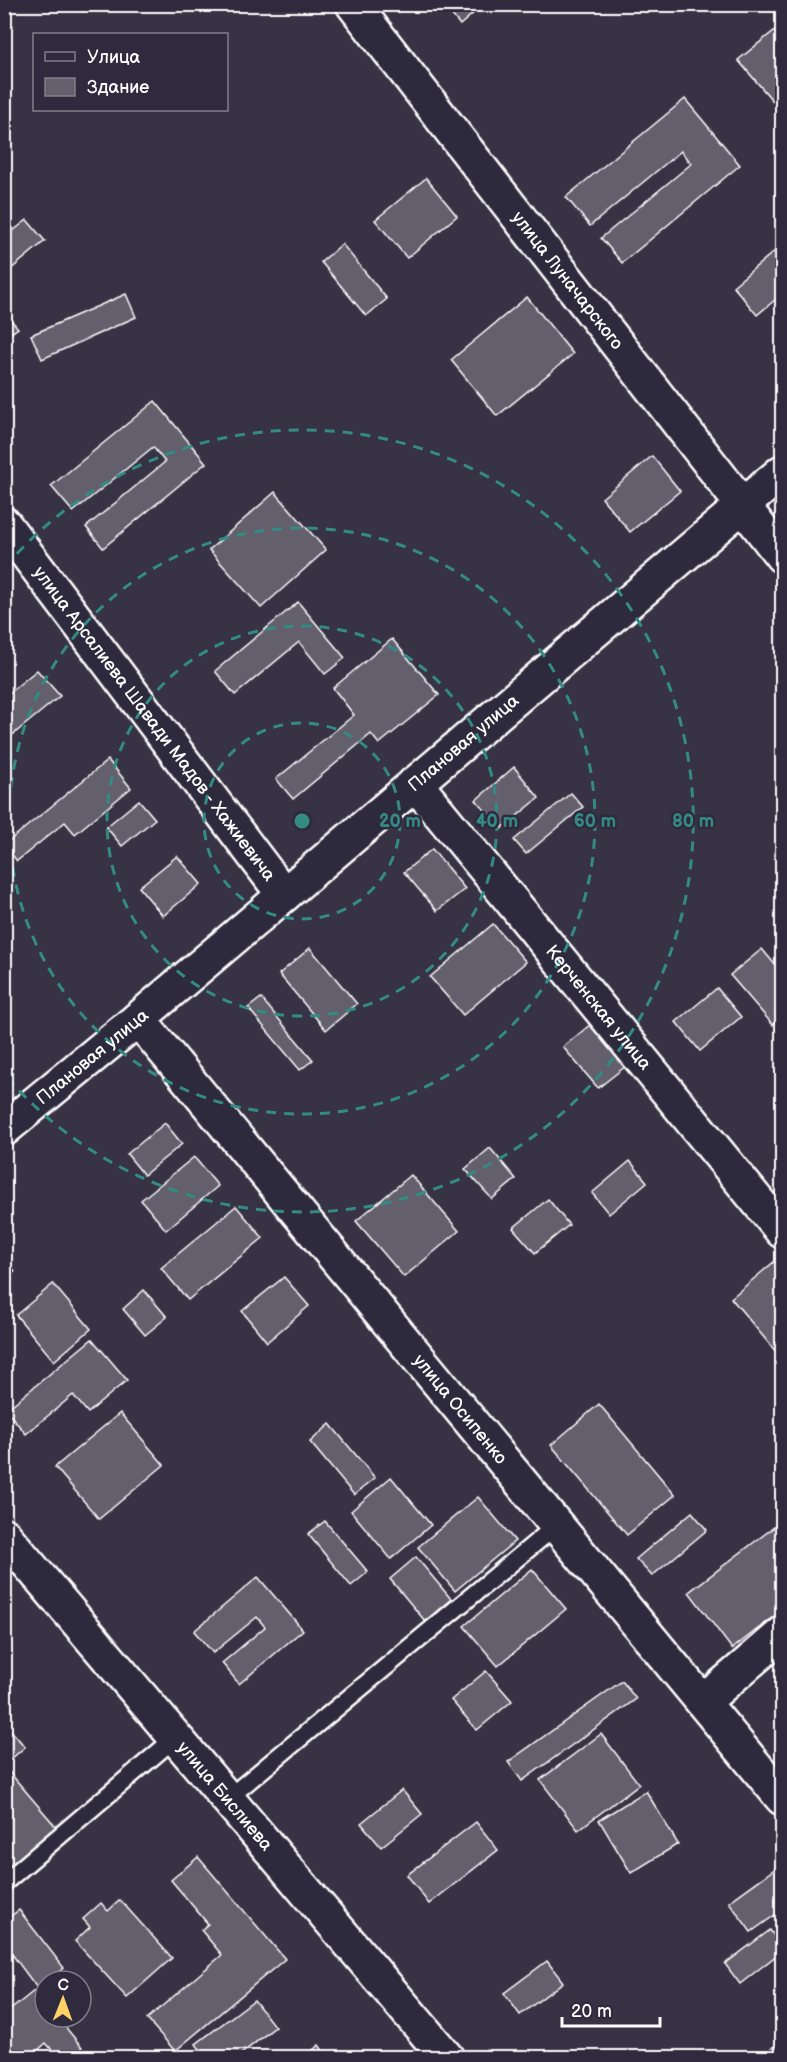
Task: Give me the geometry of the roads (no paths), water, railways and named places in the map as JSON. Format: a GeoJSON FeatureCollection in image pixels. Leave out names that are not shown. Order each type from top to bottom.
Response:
{"type":"FeatureCollection","features":[{"type":"Feature","properties":{"kind":"street","name":"улица Луначарского"},"geometry":{"type":"LineString","coordinates":[[353,4],[783,556]]}},
{"type":"Feature","properties":{"kind":"street","name":"Плановая улица"},"geometry":{"type":"LineString","coordinates":[[4,1129],[783,472]]}},
{"type":"Feature","properties":{"kind":"street","name":"улица Арсалиева Шавади Мадов - Хажиевича"},"geometry":{"type":"LineString","coordinates":[[4,524],[284,895]]}},
{"type":"Feature","properties":{"kind":"street","name":"Керченская улица"},"geometry":{"type":"LineString","coordinates":[[415,783],[783,1231]]}},
{"type":"Feature","properties":{"kind":"street","name":"улица Осипенко"},"geometry":{"type":"LineString","coordinates":[[138,1018],[783,1798]]}},
{"type":"Feature","properties":{"kind":"street","name":"улица Бислиева"},"geometry":{"type":"LineString","coordinates":[[4,1535],[447,2058]]}},
{"type":"Feature","properties":{"kind":"street"},"geometry":{"type":"LineString","coordinates":[[703,1702],[783,1634]]}},
{"type":"Feature","properties":{"kind":"lane"},"geometry":{"type":"LineString","coordinates":[[227,1799],[557,1525]]}},
{"type":"Feature","properties":{"kind":"lane"},"geometry":{"type":"LineString","coordinates":[[4,1883],[176,1738]]}}]}
